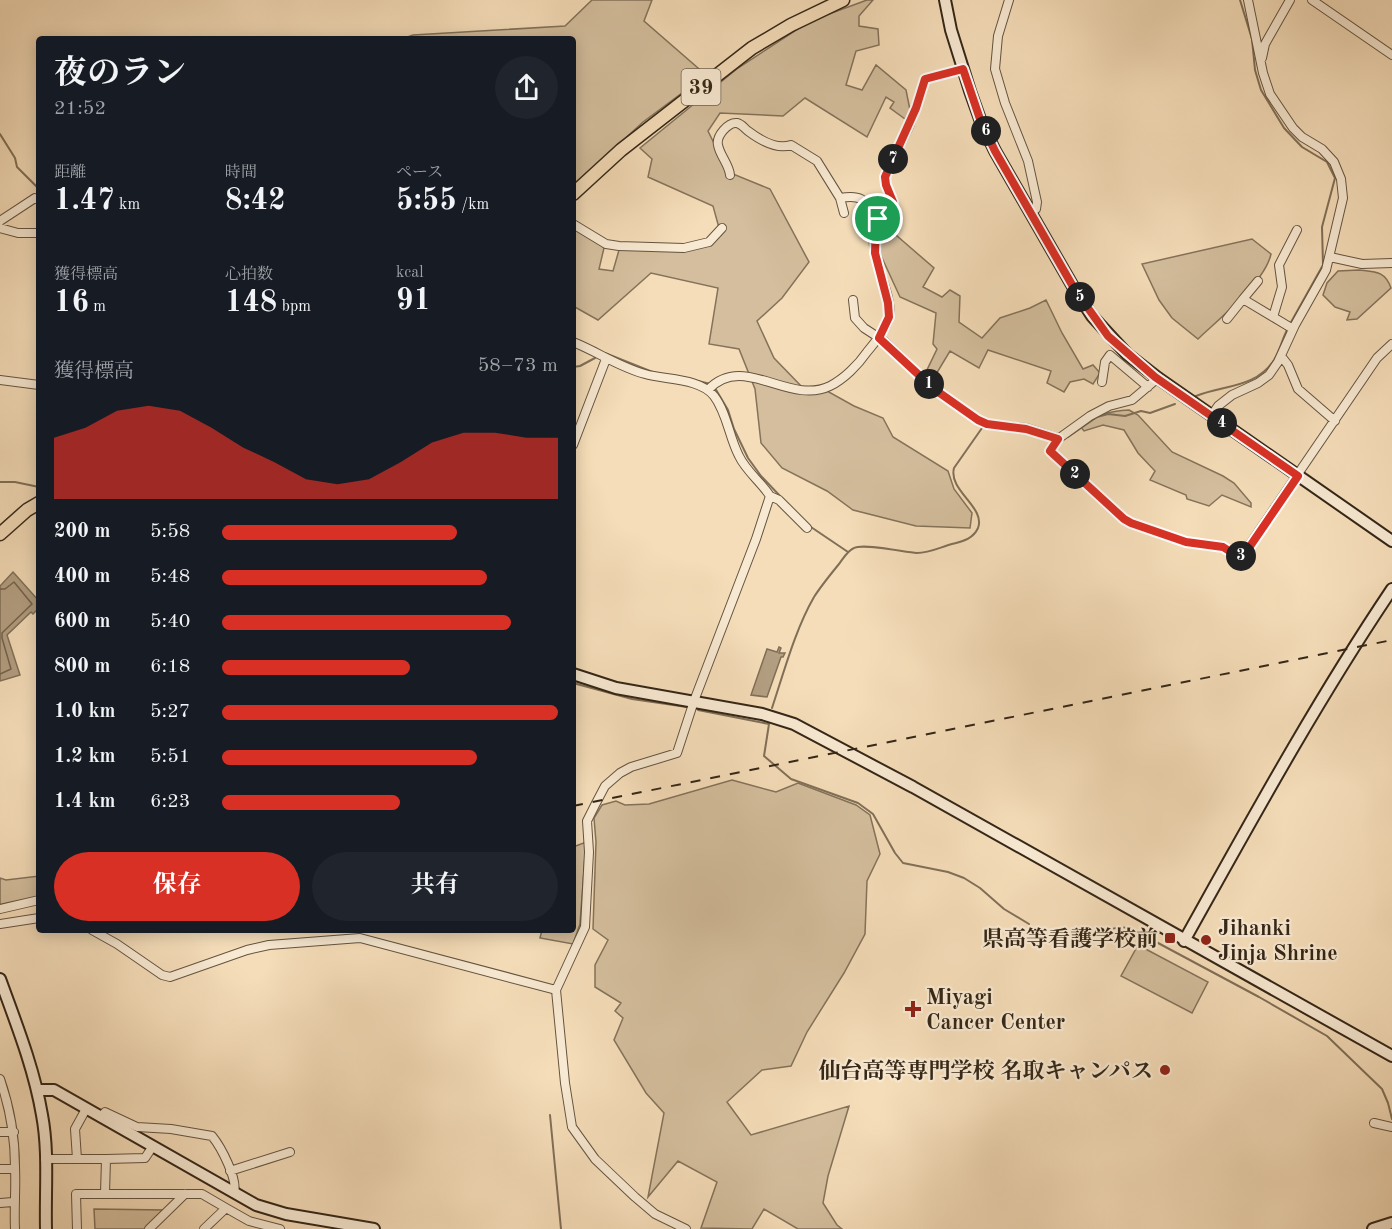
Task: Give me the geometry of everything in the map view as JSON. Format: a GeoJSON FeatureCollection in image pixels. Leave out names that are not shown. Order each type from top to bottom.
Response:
{"type":"FeatureCollection","features":[{"type":"Feature","properties":{"kind":"main road","name":"39"},"geometry":{"type":"LineString","coordinates":[[576,191],[621,150],[752,48],[790,25],[843,0]]}},
{"type":"Feature","properties":{"kind":"main road"},"geometry":{"type":"LineString","coordinates":[[0,534],[36,505]]}},
{"type":"Feature","properties":{"kind":"street"},"geometry":{"type":"LineString","coordinates":[[945,0],[963,69],[981,122],[995,151],[1092,316],[1117,345],[1158,378],[1392,541]]}},
{"type":"Feature","properties":{"kind":"street"},"geometry":{"type":"LineString","coordinates":[[1010,0],[998,36],[995,69],[1030,171],[1037,202],[1036,209],[1031,213]]}},
{"type":"Feature","properties":{"kind":"street"},"geometry":{"type":"LineString","coordinates":[[1211,416],[1218,406],[1232,394],[1258,383],[1269,375],[1281,356],[1293,329],[1326,270],[1343,198],[1339,172],[1330,156],[1293,128],[1270,94],[1263,73],[1262,59],[1248,0]]}},
{"type":"Feature","properties":{"kind":"street"},"geometry":{"type":"LineString","coordinates":[[1262,59],[1265,44],[1290,0]]}},
{"type":"Feature","properties":{"kind":"street"},"geometry":{"type":"LineString","coordinates":[[1312,0],[1392,54]]}},
{"type":"Feature","properties":{"kind":"street"},"geometry":{"type":"LineString","coordinates":[[576,343],[631,370],[711,387],[721,380],[744,376],[755,377],[787,388],[815,391],[841,378],[862,359],[879,338],[889,317],[888,303],[875,253],[878,219],[893,203],[885,177],[916,108],[925,79],[963,69]]}},
{"type":"Feature","properties":{"kind":"street"},"geometry":{"type":"LineString","coordinates":[[730,175],[718,146],[718,140],[726,128],[739,123],[749,132],[773,145],[785,147],[791,145],[817,161],[840,198],[844,213]]}},
{"type":"Feature","properties":{"kind":"street"},"geometry":{"type":"LineString","coordinates":[[840,198],[855,196],[864,199],[878,219]]}},
{"type":"Feature","properties":{"kind":"street"},"geometry":{"type":"LineString","coordinates":[[0,221],[28,200],[36,198]]}},
{"type":"Feature","properties":{"kind":"street"},"geometry":{"type":"LineString","coordinates":[[576,226],[606,244],[684,248],[709,242],[722,228]]}},
{"type":"Feature","properties":{"kind":"street"},"geometry":{"type":"LineString","coordinates":[[0,228],[18,233],[36,233]]}},
{"type":"Feature","properties":{"kind":"street"},"geometry":{"type":"LineString","coordinates":[[1273,317],[1282,287],[1279,265],[1297,230]]}},
{"type":"Feature","properties":{"kind":"street"},"geometry":{"type":"LineString","coordinates":[[1330,257],[1362,264],[1392,263]]}},
{"type":"Feature","properties":{"kind":"street"},"geometry":{"type":"LineString","coordinates":[[1227,319],[1258,280]]}},
{"type":"Feature","properties":{"kind":"street"},"geometry":{"type":"LineString","coordinates":[[1242,299],[1293,329]]}},
{"type":"Feature","properties":{"kind":"street"},"geometry":{"type":"LineString","coordinates":[[853,300],[855,318],[864,328],[879,338],[934,389],[978,420],[987,424],[1026,429],[1058,439]]}},
{"type":"Feature","properties":{"kind":"street"},"geometry":{"type":"LineString","coordinates":[[1158,378],[1132,400],[1109,406],[1090,416],[1058,439],[1050,451],[1124,519],[1148,530],[1186,542],[1223,547],[1239,556],[1244,555],[1377,358],[1392,344]]}},
{"type":"Feature","properties":{"kind":"street"},"geometry":{"type":"LineString","coordinates":[[1102,382],[1105,362],[1117,345]]}},
{"type":"Feature","properties":{"kind":"street"},"geometry":{"type":"LineString","coordinates":[[1110,355],[1148,387]]}},
{"type":"Feature","properties":{"kind":"street"},"geometry":{"type":"LineString","coordinates":[[1281,356],[1288,365],[1298,389],[1335,422]]}},
{"type":"Feature","properties":{"kind":"street"},"geometry":{"type":"LineString","coordinates":[[576,437],[606,359]]}},
{"type":"Feature","properties":{"kind":"street"},"geometry":{"type":"LineString","coordinates":[[0,380],[36,385]]}},
{"type":"Feature","properties":{"kind":"street"},"geometry":{"type":"LineString","coordinates":[[711,387],[739,457],[770,496],[779,500],[807,528]]}},
{"type":"Feature","properties":{"kind":"street"},"geometry":{"type":"LineString","coordinates":[[686,1229],[655,1214],[635,1197],[595,1159],[572,1127],[565,1083],[556,990],[585,927],[589,852],[587,821],[606,786],[620,773],[631,767],[677,753],[770,496]]}},
{"type":"Feature","properties":{"kind":"street"},"geometry":{"type":"LineString","coordinates":[[1184,940],[1310,717],[1392,588]]}},
{"type":"Feature","properties":{"kind":"street"},"geometry":{"type":"LineString","coordinates":[[576,675],[616,688],[762,714],[794,724],[913,787],[1392,1056]]}},
{"type":"Feature","properties":{"kind":"street"},"geometry":{"type":"LineString","coordinates":[[0,909],[36,901]]}},
{"type":"Feature","properties":{"kind":"street"},"geometry":{"type":"LineString","coordinates":[[0,924],[36,918]]}},
{"type":"Feature","properties":{"kind":"street"},"geometry":{"type":"LineString","coordinates":[[97,933],[162,975],[170,977],[247,950],[269,945],[360,938],[556,990]]}},
{"type":"Feature","properties":{"kind":"street"},"geometry":{"type":"LineString","coordinates":[[0,979],[37,1090],[42,1117],[46,1229]]}},
{"type":"Feature","properties":{"kind":"street"},"geometry":{"type":"LineString","coordinates":[[0,1079],[14,1132],[15,1229]]}},
{"type":"Feature","properties":{"kind":"street"},"geometry":{"type":"LineString","coordinates":[[37,1090],[54,1090],[256,1204],[274,1211],[374,1229]]}},
{"type":"Feature","properties":{"kind":"street"},"geometry":{"type":"LineString","coordinates":[[77,1159],[75,1129],[86,1109]]}},
{"type":"Feature","properties":{"kind":"street"},"geometry":{"type":"LineString","coordinates":[[100,1117],[105,1112],[137,1127],[171,1129],[212,1136],[220,1147],[236,1185],[234,1193]]}},
{"type":"Feature","properties":{"kind":"street"},"geometry":{"type":"LineString","coordinates":[[1374,1123],[1392,1127]]}},
{"type":"Feature","properties":{"kind":"street"},"geometry":{"type":"LineString","coordinates":[[0,1132],[14,1132]]}},
{"type":"Feature","properties":{"kind":"street"},"geometry":{"type":"LineString","coordinates":[[45,1159],[145,1158],[153,1146]]}},
{"type":"Feature","properties":{"kind":"street"},"geometry":{"type":"LineString","coordinates":[[230,1171],[290,1152]]}},
{"type":"Feature","properties":{"kind":"street"},"geometry":{"type":"LineString","coordinates":[[105,1194],[106,1159]]}},
{"type":"Feature","properties":{"kind":"street"},"geometry":{"type":"LineString","coordinates":[[0,1169],[15,1169]]}},
{"type":"Feature","properties":{"kind":"street"},"geometry":{"type":"LineString","coordinates":[[77,1229],[76,1194],[202,1194],[249,1221],[280,1229]]}},
{"type":"Feature","properties":{"kind":"street"},"geometry":{"type":"LineString","coordinates":[[149,1229],[185,1194]]}},
{"type":"Feature","properties":{"kind":"street"},"geometry":{"type":"LineString","coordinates":[[0,1203],[13,1202]]}},
{"type":"Feature","properties":{"kind":"street"},"geometry":{"type":"LineString","coordinates":[[204,1229],[226,1208]]}},
{"type":"Feature","properties":{"kind":"street"},"geometry":{"type":"LineString","coordinates":[[1373,1229],[1392,1223]]}},
{"type":"Feature","properties":{"kind":"shaded area"},"geometry":{"type":"Polygon","coordinates":[[[592,0],[652,0],[644,21],[706,75],[643,122],[576,183],[576,36],[410,36],[565,26],[592,0]]]}},
{"type":"Feature","properties":{"kind":"shaded area"},"geometry":{"type":"Polygon","coordinates":[[[867,0],[873,0],[859,16],[859,26],[878,29],[879,45],[856,51],[846,85],[862,90],[876,65],[906,90],[910,110],[905,119],[890,108],[894,102],[886,97],[867,137],[805,98],[783,116],[720,113],[708,131],[728,172],[770,189],[809,262],[782,298],[757,321],[774,358],[804,389],[820,387],[854,406],[883,418],[893,437],[948,471],[954,489],[972,513],[970,528],[916,526],[853,510],[827,491],[782,468],[761,443],[755,389],[739,349],[709,344],[718,288],[651,273],[598,320],[576,308],[576,227],[589,234],[604,248],[599,269],[613,271],[619,250],[685,249],[721,235],[713,206],[648,177],[652,159],[640,148],[738,68],[810,21],[867,0]]]}},
{"type":"Feature","properties":{"kind":"shaded area"},"geometry":{"type":"Polygon","coordinates":[[[889,229],[934,268],[923,287],[942,297],[950,290],[960,296],[959,322],[982,338],[1000,318],[1046,300],[1083,369],[1093,365],[1100,373],[1093,384],[1084,379],[1070,382],[1064,392],[1047,383],[1051,371],[988,350],[979,368],[950,351],[935,376],[926,372],[937,349],[933,344],[936,313],[900,297],[877,247],[889,229]]]}},
{"type":"Feature","properties":{"kind":"shaded area"},"geometry":{"type":"Polygon","coordinates":[[[1252,239],[1271,254],[1267,265],[1240,300],[1198,339],[1172,318],[1159,300],[1142,264],[1252,239]]]}},
{"type":"Feature","properties":{"kind":"shaded area"},"geometry":{"type":"Polygon","coordinates":[[[1359,270],[1383,275],[1391,288],[1357,319],[1347,320],[1350,312],[1335,307],[1323,295],[1327,283],[1338,271],[1359,270]]]}},
{"type":"Feature","properties":{"kind":"shaded area"},"geometry":{"type":"Polygon","coordinates":[[[1129,410],[1138,415],[1172,452],[1234,483],[1251,503],[1251,507],[1222,495],[1209,506],[1187,499],[1186,495],[1150,480],[1155,471],[1138,453],[1124,430],[1103,425],[1084,431],[1080,426],[1103,414],[1129,410]]]}},
{"type":"Feature","properties":{"kind":"shaded area"},"geometry":{"type":"Polygon","coordinates":[[[732,780],[776,792],[798,783],[856,805],[870,815],[880,854],[867,881],[865,934],[807,1032],[791,1066],[762,1070],[727,1102],[751,1135],[849,1106],[828,1176],[823,1203],[842,1229],[798,1229],[764,1209],[752,1229],[701,1228],[717,1182],[678,1161],[648,1197],[664,1113],[646,1093],[614,1040],[623,1018],[615,1011],[621,1003],[595,987],[595,965],[608,940],[593,929],[596,842],[594,818],[602,805],[616,801],[625,805],[649,804],[732,780]]]}},
{"type":"Feature","properties":{"kind":"shaded area"},"geometry":{"type":"Polygon","coordinates":[[[586,842],[580,924],[573,944],[540,938],[541,933],[576,933],[576,846],[586,842]]]}},
{"type":"Feature","properties":{"kind":"shaded area"},"geometry":{"type":"Polygon","coordinates":[[[36,876],[36,898],[0,905],[0,878],[6,880],[36,876]]]}},
{"type":"Feature","properties":{"kind":"shaded area"},"geometry":{"type":"Polygon","coordinates":[[[1138,945],[1208,982],[1192,1013],[1121,976],[1138,945]]]}},
{"type":"Feature","properties":{"kind":"shaded area"},"geometry":{"type":"Polygon","coordinates":[[[94,1209],[164,1210],[146,1229],[95,1229],[94,1209]]]}},
{"type":"Feature","properties":{"kind":"water"},"geometry":{"type":"Polygon","coordinates":[[[13,572],[36,598],[36,611],[33,614],[31,612],[7,635],[20,675],[0,681],[0,586],[13,572]]]}},
{"type":"Feature","properties":{"kind":"water"},"geometry":{"type":"Polygon","coordinates":[[[779,647],[781,648],[779,653],[785,653],[781,657],[767,697],[751,695],[767,649],[777,652],[779,647]]]}},
{"type":"Feature","properties":{"kind":"waterway"},"geometry":{"type":"LineString","coordinates":[[1240,0],[1252,39],[1255,70],[1261,90],[1284,128],[1302,147],[1327,162],[1335,178],[1322,227],[1323,265],[1290,324]]}},
{"type":"Feature","properties":{"kind":"waterway"},"geometry":{"type":"LineString","coordinates":[[0,134],[15,158],[17,167],[36,186]]}},
{"type":"Feature","properties":{"kind":"waterway"},"geometry":{"type":"LineString","coordinates":[[1196,396],[1249,381],[1258,376],[1274,360],[1287,330]]}},
{"type":"Feature","properties":{"kind":"waterway"},"geometry":{"type":"LineString","coordinates":[[605,353],[655,373]]}},
{"type":"Feature","properties":{"kind":"waterway"},"geometry":{"type":"LineString","coordinates":[[576,367],[595,358]]}},
{"type":"Feature","properties":{"kind":"waterway"},"geometry":{"type":"LineString","coordinates":[[693,380],[711,384]]}},
{"type":"Feature","properties":{"kind":"waterway"},"geometry":{"type":"LineString","coordinates":[[715,388],[728,410],[748,458],[781,497]]}},
{"type":"Feature","properties":{"kind":"waterway"},"geometry":{"type":"LineString","coordinates":[[1064,437],[1068,437],[1097,417],[1108,414],[1125,416],[1141,411],[1150,413],[1175,404]]}},
{"type":"Feature","properties":{"kind":"waterway"},"geometry":{"type":"LineString","coordinates":[[1003,422],[1027,424],[1058,434]]}},
{"type":"Feature","properties":{"kind":"waterway"},"geometry":{"type":"LineString","coordinates":[[772,708],[790,651],[807,610],[814,597],[849,551],[866,547],[921,553],[964,541],[976,532],[979,520],[977,513],[956,484],[954,468],[982,428]]}},
{"type":"Feature","properties":{"kind":"waterway"},"geometry":{"type":"LineString","coordinates":[[0,482],[15,482],[36,486]]}},
{"type":"Feature","properties":{"kind":"waterway"},"geometry":{"type":"LineString","coordinates":[[808,525],[848,552]]}},
{"type":"Feature","properties":{"kind":"waterway"},"geometry":{"type":"LineString","coordinates":[[576,684],[632,699],[687,707]]}},
{"type":"Feature","properties":{"kind":"waterway"},"geometry":{"type":"LineString","coordinates":[[698,710],[769,724],[764,756],[791,779],[858,803],[873,814],[903,863],[948,872],[964,878],[980,888],[1004,909],[1029,924]]}},
{"type":"Feature","properties":{"kind":"waterway"},"geometry":{"type":"LineString","coordinates":[[1049,930],[1075,936],[1115,928],[1130,928],[1259,997],[1327,1036],[1382,1089],[1392,1119]]}},
{"type":"Feature","properties":{"kind":"waterway"},"geometry":{"type":"LineString","coordinates":[[550,1115],[561,1229]]}},
{"type":"Feature","properties":{"kind":"railway"},"geometry":{"type":"LineString","coordinates":[[576,805],[1392,640]]}},
{"type":"Feature","properties":{"kind":"place","name":"県高等看護学校前"},"geometry":{"type":"Point","coordinates":[1170,938]}},
{"type":"Feature","properties":{"kind":"place","name":"Jihanki Jinja Shrine"},"geometry":{"type":"Point","coordinates":[1206,940]}},
{"type":"Feature","properties":{"kind":"place","name":"Miyagi Cancer Center"},"geometry":{"type":"Point","coordinates":[913,1009]}},
{"type":"Feature","properties":{"kind":"place","name":"仙台高等専門学校 名取キャンパス"},"geometry":{"type":"Point","coordinates":[1165,1070]}},
{"type":"Feature","properties":{"kind":"route"},"geometry":{"type":"LineString","coordinates":[[963,69],[981,122],[995,151],[1075,290],[1108,336],[1155,377],[1298,476],[1244,555],[1237,556],[1223,547],[1186,542],[1131,523],[1050,451],[1058,439],[1026,429],[984,424],[944,397],[923,379],[879,338],[889,317],[888,303],[875,253],[876,221],[878,219],[893,203],[885,177],[910,124],[925,79],[963,69]]}}]}
